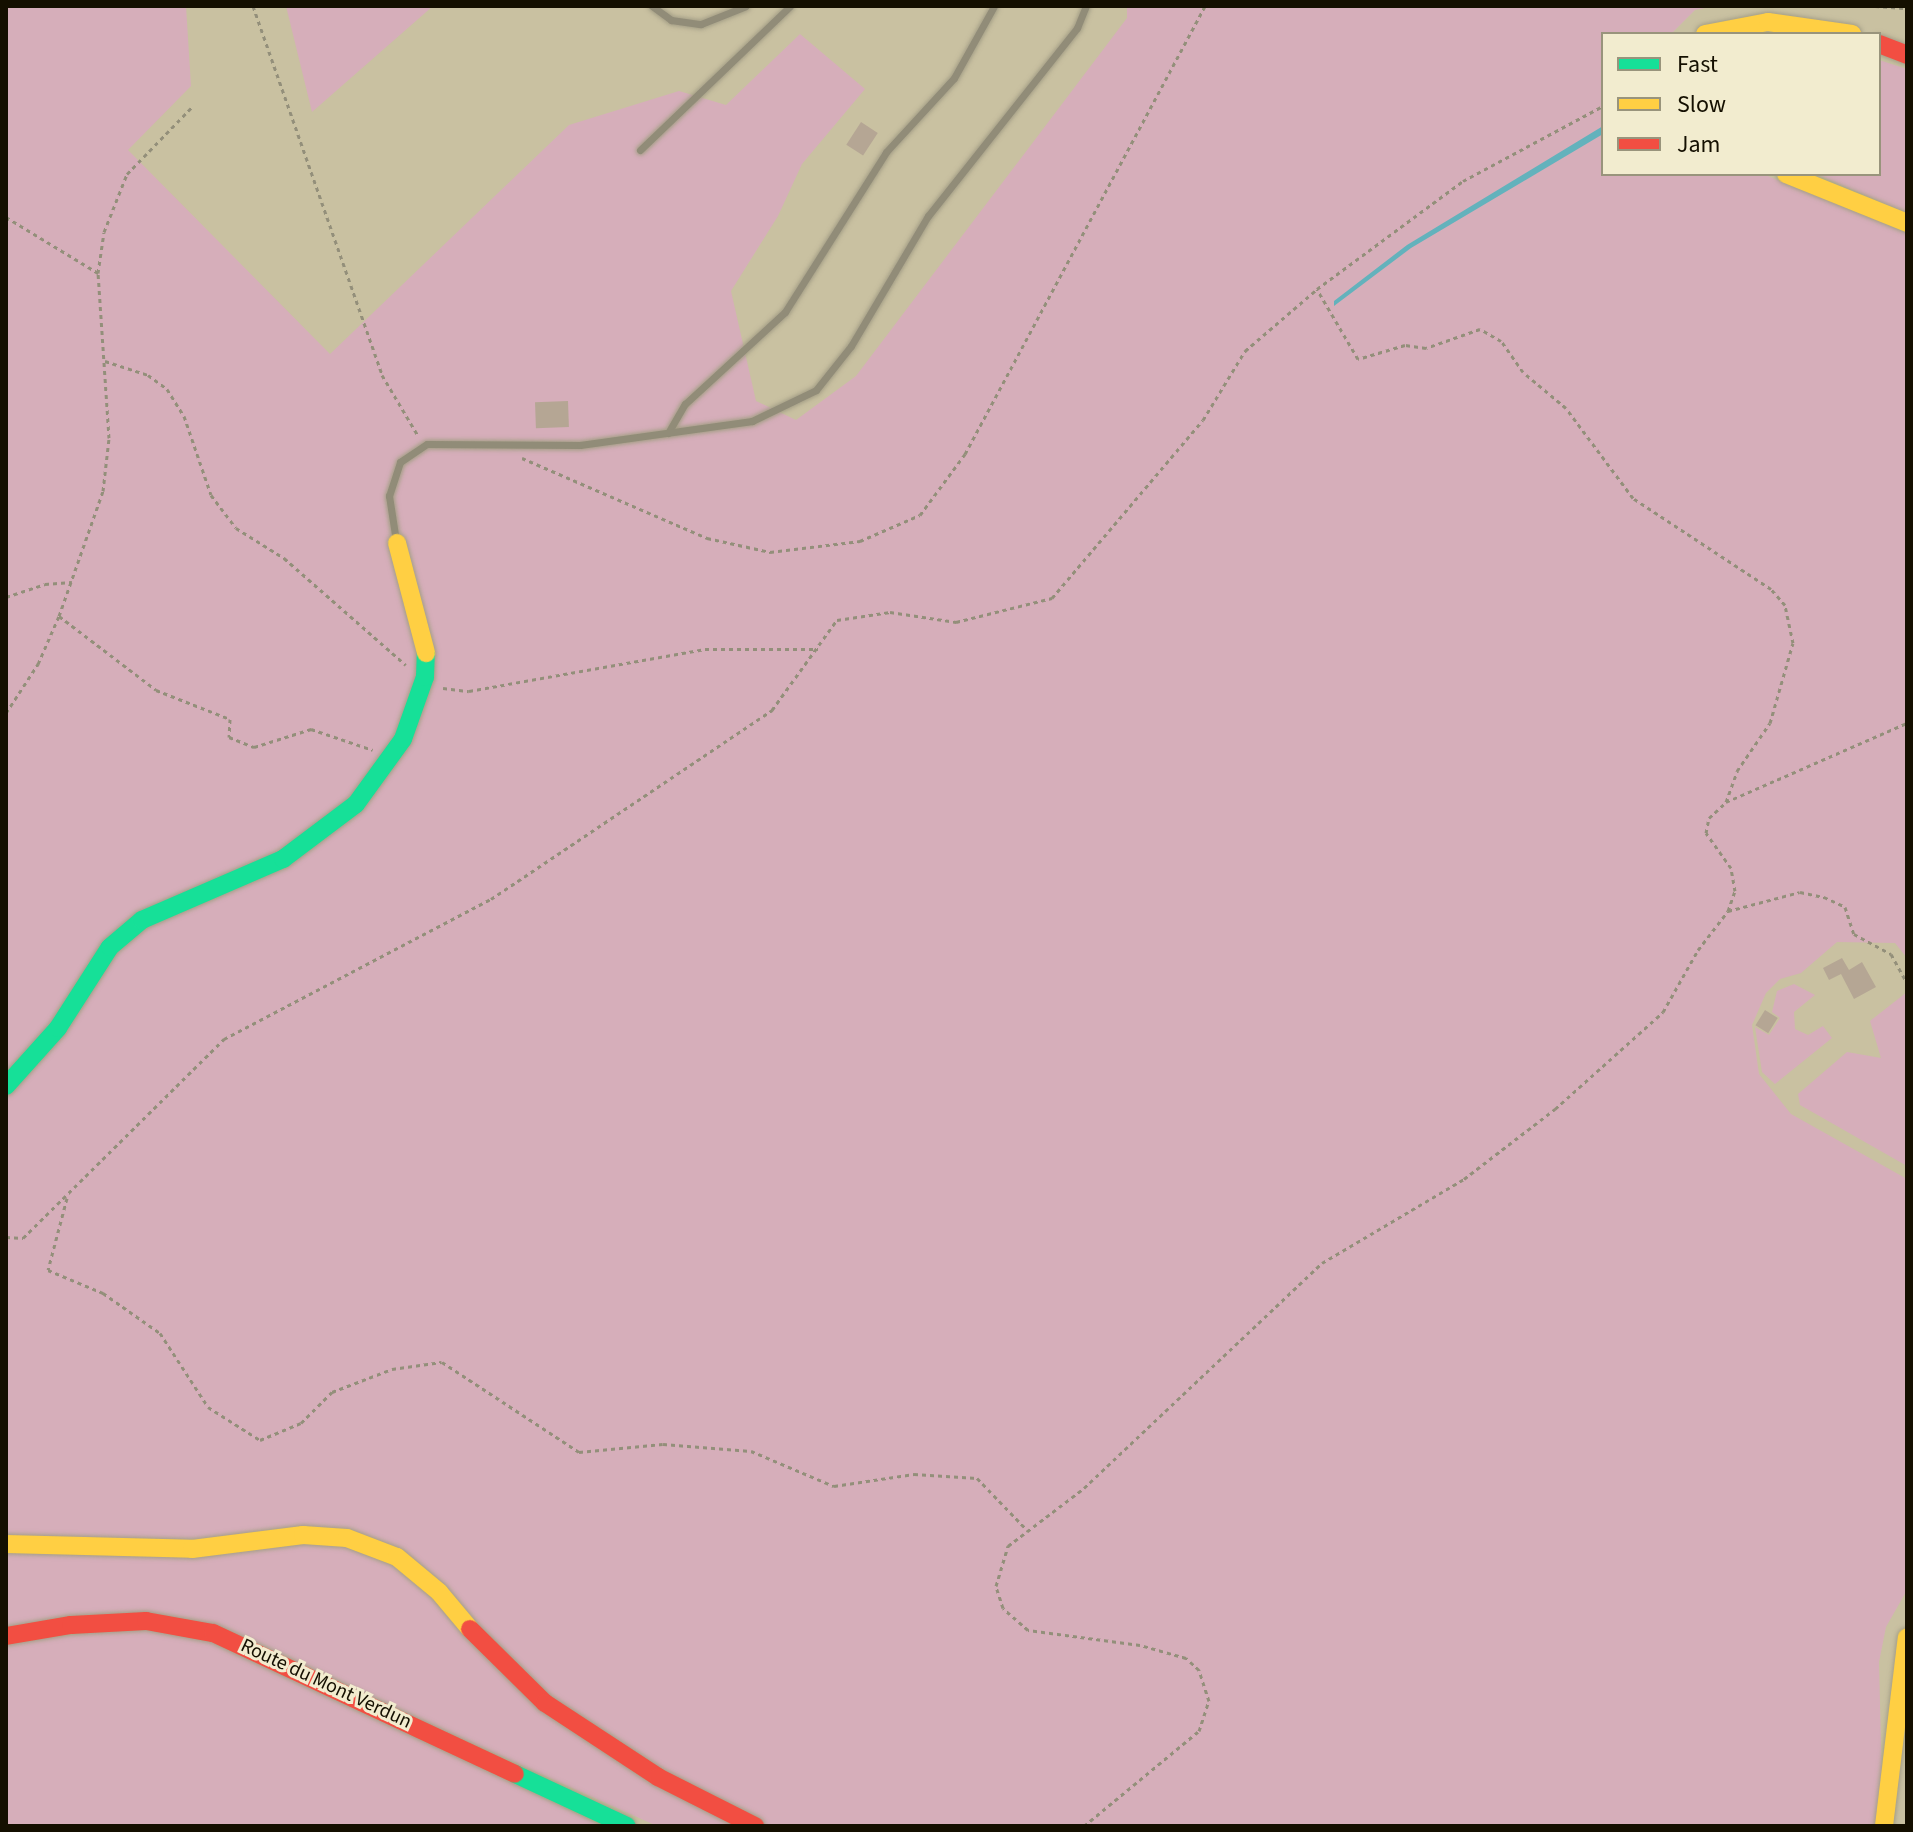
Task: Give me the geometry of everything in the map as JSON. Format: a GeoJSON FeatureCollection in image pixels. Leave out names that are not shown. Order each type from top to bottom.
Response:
{"type":"FeatureCollection","features":[{"type":"Feature","properties":{"kind":"street"},"geometry":{"type":"LineString","coordinates":[[1716,32],[1768,22],[1838,32]]}},
{"type":"Feature","properties":{"kind":"street"},"geometry":{"type":"LineString","coordinates":[[1881,45],[1907,55]]}},
{"type":"Feature","properties":{"kind":"street"},"geometry":{"type":"LineString","coordinates":[[1791,176],[1907,223]]}},
{"type":"Feature","properties":{"kind":"street"},"geometry":{"type":"LineString","coordinates":[[6,1086],[58,1028],[110,947],[142,920],[283,859],[356,804],[403,739],[425,677],[427,642],[397,543]]}},
{"type":"Feature","properties":{"kind":"street"},"geometry":{"type":"LineString","coordinates":[[6,1544],[192,1549],[303,1535],[347,1538],[397,1557],[439,1592],[487,1649],[545,1703],[658,1777],[755,1826]]}},
{"type":"Feature","properties":{"kind":"street","name":"Route du Mont Verdun"},"geometry":{"type":"LineString","coordinates":[[6,1636],[71,1625],[146,1621],[213,1633],[627,1826]]}},
{"type":"Feature","properties":{"kind":"street"},"geometry":{"type":"LineString","coordinates":[[1884,1826],[1907,1637]]}},
{"type":"Feature","properties":{"kind":"lane"},"geometry":{"type":"LineString","coordinates":[[652,6],[671,20],[701,24],[746,6]]}},
{"type":"Feature","properties":{"kind":"lane"},"geometry":{"type":"LineString","coordinates":[[640,150],[790,6]]}},
{"type":"Feature","properties":{"kind":"lane"},"geometry":{"type":"LineString","coordinates":[[668,433],[685,404],[785,312],[886,152],[954,78],[994,6]]}},
{"type":"Feature","properties":{"kind":"lane"},"geometry":{"type":"LineString","coordinates":[[397,543],[389,496],[400,462],[427,444],[580,445],[668,433],[752,421],[816,390],[851,346],[928,216],[1077,28],[1086,6]]}},
{"type":"Feature","properties":{"kind":"path"},"geometry":{"type":"LineString","coordinates":[[253,6],[382,375],[411,429],[427,444]]}},
{"type":"Feature","properties":{"kind":"path"},"geometry":{"type":"LineString","coordinates":[[493,444],[707,538],[770,552],[860,541],[920,515],[965,454],[1205,6]]}},
{"type":"Feature","properties":{"kind":"path"},"geometry":{"type":"LineString","coordinates":[[1875,6],[1907,8]]}},
{"type":"Feature","properties":{"kind":"path"},"geometry":{"type":"LineString","coordinates":[[6,713],[38,664],[59,616],[103,491],[109,438],[98,273],[104,232],[127,174],[192,107]]}},
{"type":"Feature","properties":{"kind":"path"},"geometry":{"type":"LineString","coordinates":[[6,1237],[23,1238],[224,1039],[491,899],[772,710],[837,620],[890,612],[956,622],[1052,598],[1203,420],[1245,351],[1317,289],[1463,181],[1601,107]]}},
{"type":"Feature","properties":{"kind":"path"},"geometry":{"type":"LineString","coordinates":[[6,217],[98,273]]}},
{"type":"Feature","properties":{"kind":"path"},"geometry":{"type":"LineString","coordinates":[[1317,289],[1358,359],[1405,345],[1426,348],[1480,329],[1501,341],[1523,372],[1566,408],[1633,498],[1713,556],[1771,589],[1785,605],[1793,643],[1785,685],[1770,723],[1737,771],[1726,802]]}},
{"type":"Feature","properties":{"kind":"path"},"geometry":{"type":"LineString","coordinates":[[6,597],[45,584],[72,582]]}},
{"type":"Feature","properties":{"kind":"path"},"geometry":{"type":"LineString","coordinates":[[59,616],[156,690],[230,719],[229,737],[254,747],[311,729],[390,757]]}},
{"type":"Feature","properties":{"kind":"path"},"geometry":{"type":"LineString","coordinates":[[1084,1826],[1199,1731],[1209,1701],[1199,1670],[1186,1658],[1140,1645],[1049,1636],[1028,1630],[1003,1608],[996,1586],[998,1565],[1008,1546],[1084,1488],[1322,1263],[1464,1179],[1555,1109],[1663,1012],[1698,950],[1728,911],[1735,891],[1731,868],[1706,833],[1709,818],[1726,802],[1907,723]]}},
{"type":"Feature","properties":{"kind":"path"},"geometry":{"type":"LineString","coordinates":[[1728,911],[1800,892],[1824,897],[1845,907],[1854,934],[1891,954],[1907,983]]}},
{"type":"Feature","properties":{"kind":"path"},"geometry":{"type":"LineString","coordinates":[[68,1194],[48,1270],[103,1293],[160,1333],[208,1407],[260,1440],[301,1423],[332,1392],[392,1369],[442,1362],[579,1452],[663,1444],[751,1451],[834,1486],[914,1474],[977,1478],[1028,1531]]}},
{"type":"Feature","properties":{"kind":"shaded area"},"geometry":{"type":"Polygon","coordinates":[[[6,6],[186,6],[191,86],[128,150],[330,354],[569,125],[679,91],[726,105],[800,34],[865,89],[802,164],[778,216],[731,291],[756,401],[796,420],[856,376],[1127,18],[1127,6],[1715,6],[1695,10],[1673,32],[1601,32],[1601,176],[1768,176],[1907,233],[1907,958],[1895,943],[1837,942],[1801,973],[1780,979],[1766,993],[1752,1025],[1759,1074],[1791,1114],[1907,1179],[1907,1590],[1886,1627],[1879,1662],[1883,1826],[657,1826],[214,1628],[6,1627],[6,6]]]}},
{"type":"Feature","properties":{"kind":"shaded area"},"geometry":{"type":"Polygon","coordinates":[[[286,6],[433,6],[312,112],[286,6]]]}},
{"type":"Feature","properties":{"kind":"shaded area"},"geometry":{"type":"Polygon","coordinates":[[[1881,61],[1907,69],[1907,213],[1821,176],[1881,176],[1881,61]]]}},
{"type":"Feature","properties":{"kind":"shaded area"},"geometry":{"type":"Polygon","coordinates":[[[1794,984],[1815,995],[1794,1012],[1795,1029],[1808,1035],[1823,1026],[1832,1038],[1775,1084],[1762,1072],[1755,1027],[1769,1035],[1780,1018],[1772,1012],[1777,991],[1794,984]]]}},
{"type":"Feature","properties":{"kind":"shaded area"},"geometry":{"type":"Polygon","coordinates":[[[1907,992],[1907,1166],[1800,1105],[1798,1094],[1847,1052],[1881,1058],[1870,1021],[1907,992]]]}},
{"type":"Feature","properties":{"kind":"shaded area"},"geometry":{"type":"Polygon","coordinates":[[[147,1626],[212,1638],[598,1824],[6,1826],[6,1643],[147,1626]]]}},
{"type":"Feature","properties":{"kind":"water"},"geometry":{"type":"Polygon","coordinates":[[[1601,127],[1601,135],[1411,248],[1334,306],[1334,301],[1407,245],[1601,127]]]}},
{"type":"Feature","properties":{"kind":"building"},"geometry":{"type":"Polygon","coordinates":[[[861,122],[878,133],[863,156],[846,145],[861,122]]]}},
{"type":"Feature","properties":{"kind":"building"},"geometry":{"type":"Polygon","coordinates":[[[568,401],[569,427],[536,428],[535,402],[568,401]]]}},
{"type":"Feature","properties":{"kind":"building"},"geometry":{"type":"Polygon","coordinates":[[[1842,958],[1849,970],[1862,962],[1876,987],[1854,999],[1841,974],[1829,980],[1823,968],[1842,958]]]}},
{"type":"Feature","properties":{"kind":"building"},"geometry":{"type":"Polygon","coordinates":[[[1765,1010],[1778,1018],[1768,1033],[1755,1025],[1765,1010]]]}},
{"type":"Feature","properties":{"kind":"traffic: fast"},"geometry":{"type":"LineString","coordinates":[[6,1086],[58,1028],[110,947],[142,920],[283,859],[356,804],[403,739],[425,677],[426,653]]}},
{"type":"Feature","properties":{"kind":"traffic: fast"},"geometry":{"type":"LineString","coordinates":[[515,1774],[627,1826]]}},
{"type":"Feature","properties":{"kind":"traffic: slow"},"geometry":{"type":"LineString","coordinates":[[1716,32],[1768,22],[1838,32]]}},
{"type":"Feature","properties":{"kind":"traffic: slow"},"geometry":{"type":"LineString","coordinates":[[1791,176],[1907,223]]}},
{"type":"Feature","properties":{"kind":"traffic: slow"},"geometry":{"type":"LineString","coordinates":[[397,543],[426,653]]}},
{"type":"Feature","properties":{"kind":"traffic: slow"},"geometry":{"type":"LineString","coordinates":[[6,1544],[192,1549],[303,1535],[347,1538],[397,1557],[439,1592],[470,1629]]}},
{"type":"Feature","properties":{"kind":"traffic: slow"},"geometry":{"type":"LineString","coordinates":[[1884,1826],[1907,1637]]}},
{"type":"Feature","properties":{"kind":"traffic: jam"},"geometry":{"type":"LineString","coordinates":[[1881,45],[1907,55]]}},
{"type":"Feature","properties":{"kind":"traffic: jam"},"geometry":{"type":"LineString","coordinates":[[6,1636],[71,1625],[146,1621],[213,1633],[515,1774]]}},
{"type":"Feature","properties":{"kind":"traffic: jam"},"geometry":{"type":"LineString","coordinates":[[470,1629],[545,1703],[658,1777],[755,1826]]}}]}
